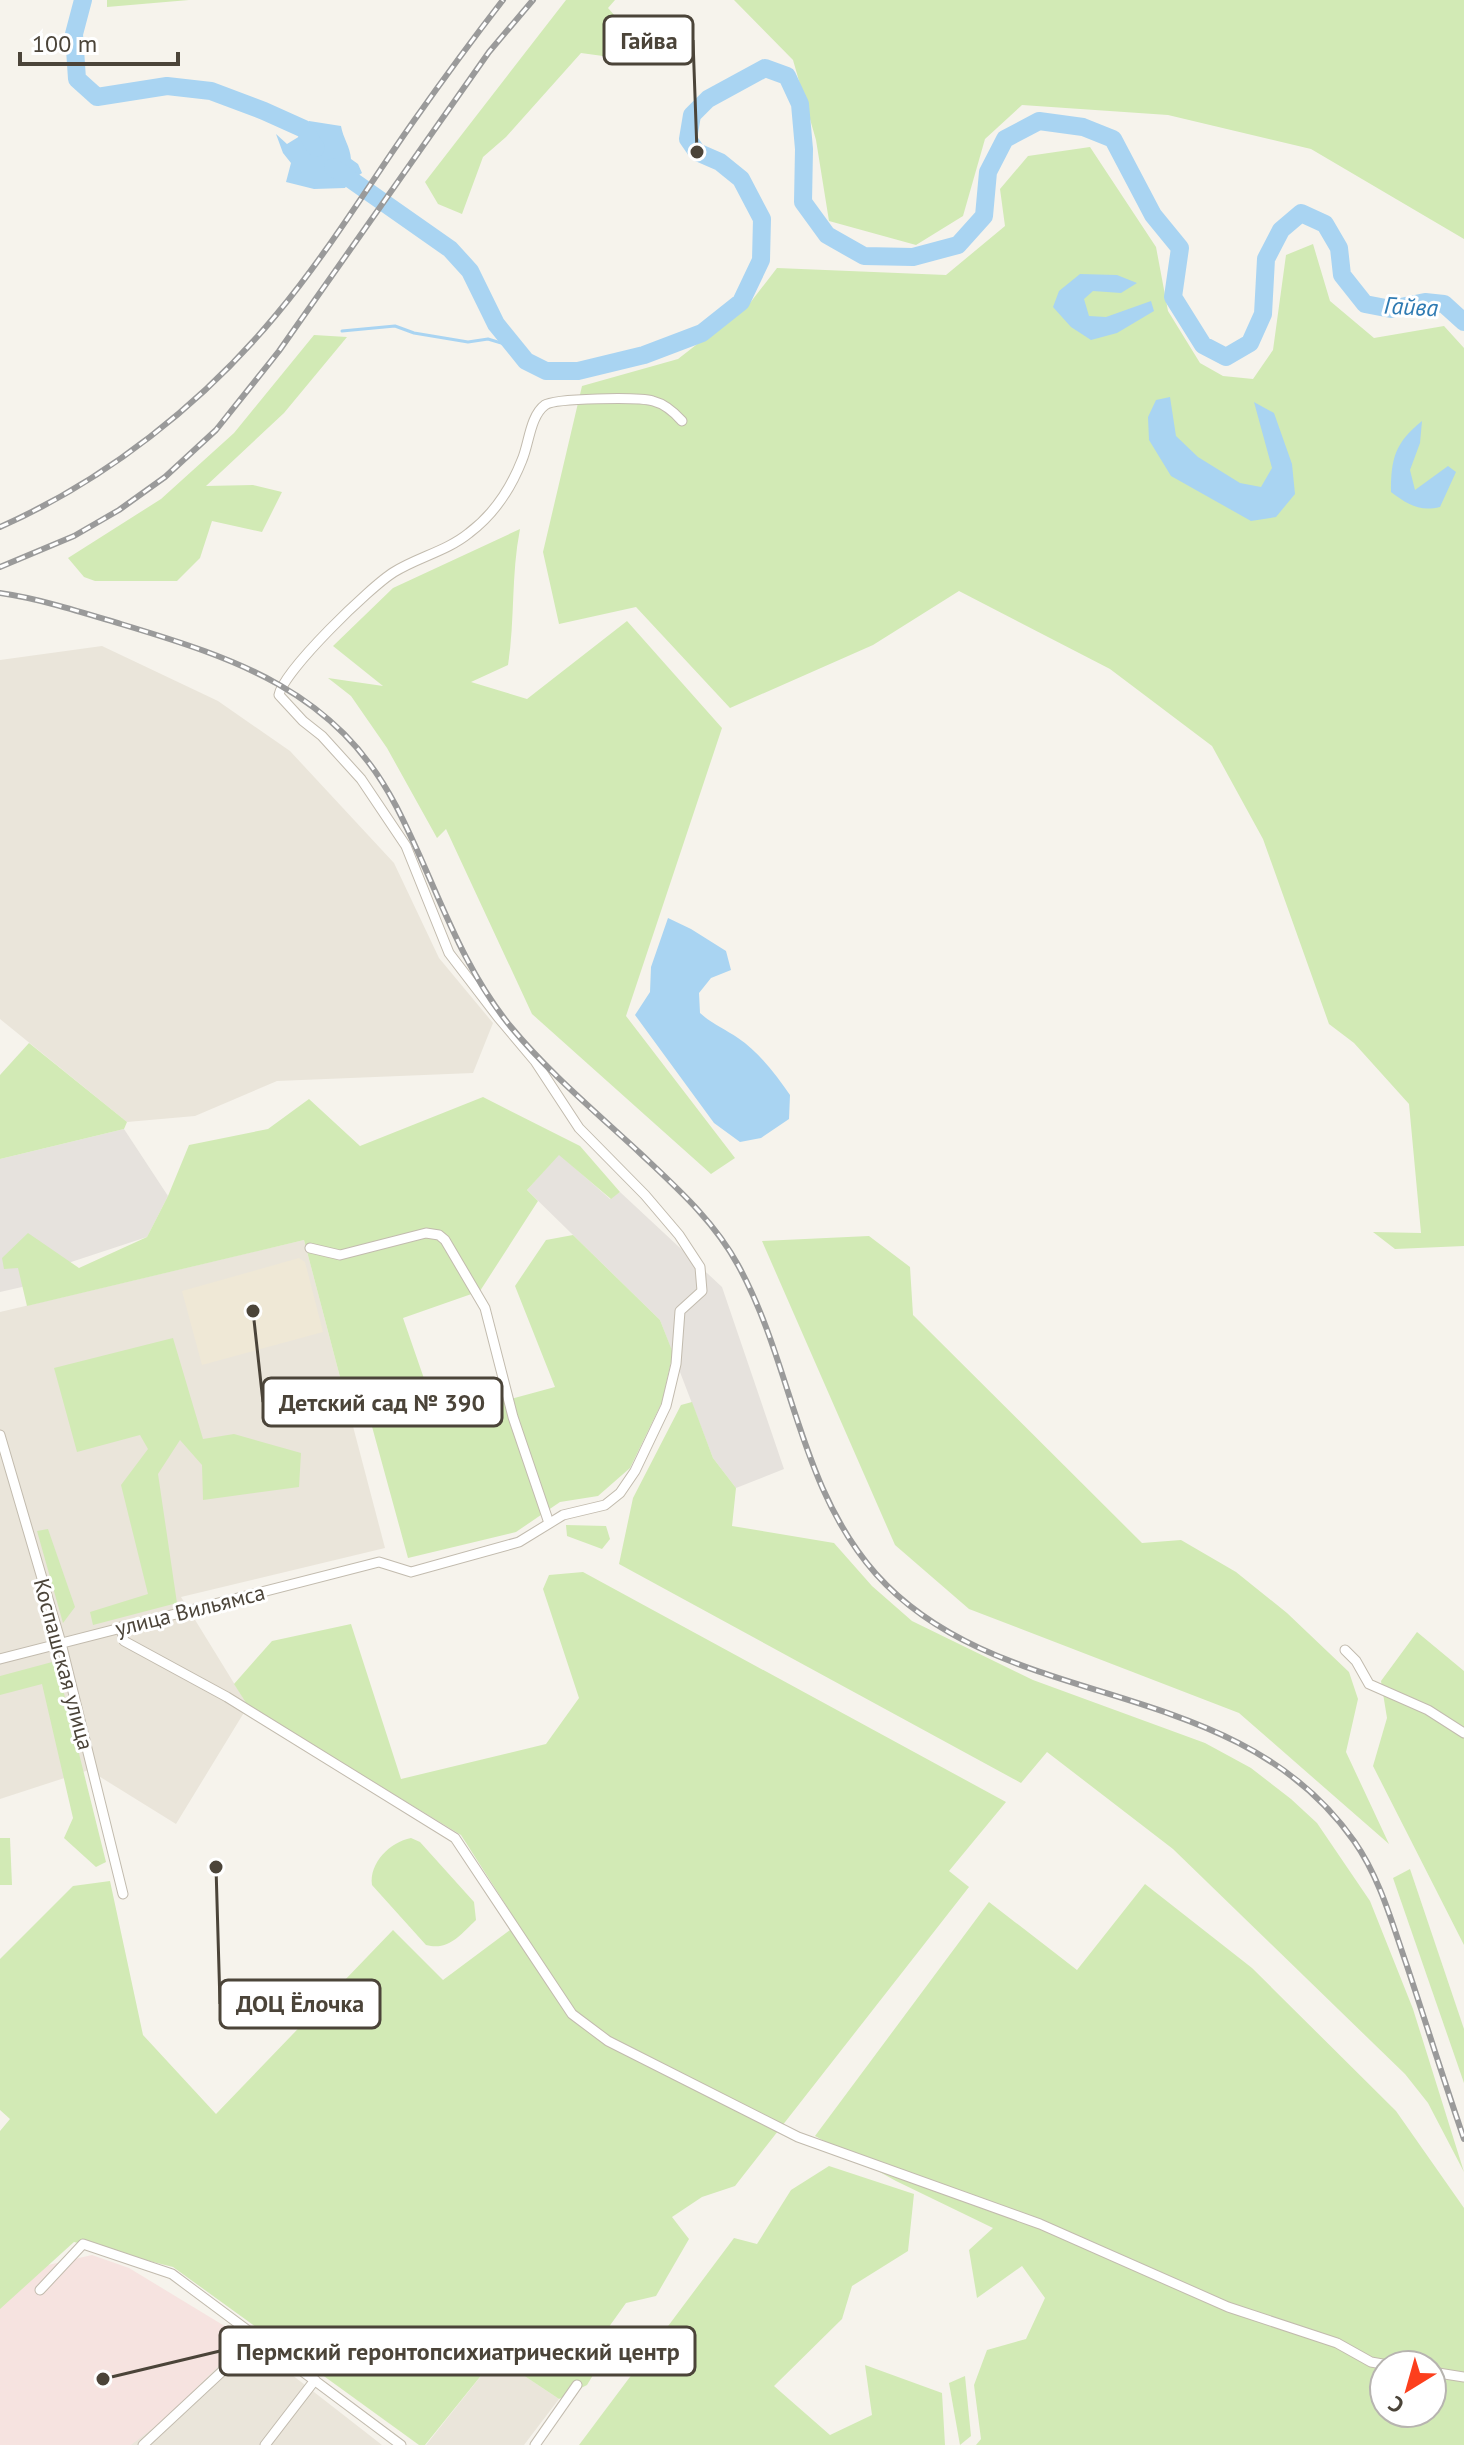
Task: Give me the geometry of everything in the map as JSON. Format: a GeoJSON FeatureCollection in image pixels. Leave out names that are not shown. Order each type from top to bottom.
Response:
{"type":"FeatureCollection","features":[{"type":"Feature","properties":{"kind":"street"},"geometry":{"type":"LineString","coordinates":[[310,1248],[340,1255],[426,1233],[439,1235],[445,1240],[485,1308],[513,1417],[549,1523],[563,1515],[605,1505],[620,1493],[635,1471],[666,1406],[676,1364],[680,1311],[702,1291],[700,1267],[679,1235],[645,1195],[579,1128],[535,1061],[449,953],[396,828],[361,779],[322,736],[282,700],[279,690],[325,634],[381,581],[453,543],[483,520],[512,481],[537,415],[545,405],[558,400],[576,402],[638,398],[655,401],[671,409],[682,421]]}},
{"type":"Feature","properties":{"kind":"street","name":"Коспашская улица"},"geometry":{"type":"LineString","coordinates":[[0,1435],[61,1643],[123,1894]]}},
{"type":"Feature","properties":{"kind":"street","name":"улица Вильямса"},"geometry":{"type":"LineString","coordinates":[[0,1659],[379,1562],[411,1572],[519,1542],[549,1523]]}},
{"type":"Feature","properties":{"kind":"street"},"geometry":{"type":"LineString","coordinates":[[121,1627],[124,1641],[133,1647],[227,1697],[455,1838],[572,2014],[608,2041],[798,2137],[1040,2224],[1228,2307],[1337,2343],[1368,2360]]}},
{"type":"Feature","properties":{"kind":"street"},"geometry":{"type":"LineString","coordinates":[[1345,1650],[1356,1661],[1369,1684],[1428,1710],[1464,1733]]}},
{"type":"Feature","properties":{"kind":"street"},"geometry":{"type":"LineString","coordinates":[[40,2290],[83,2244],[172,2274],[315,2380],[390,2442],[401,2445]]}},
{"type":"Feature","properties":{"kind":"street"},"geometry":{"type":"LineString","coordinates":[[143,2445],[258,2338]]}},
{"type":"Feature","properties":{"kind":"street"},"geometry":{"type":"LineString","coordinates":[[265,2445],[315,2380]]}},
{"type":"Feature","properties":{"kind":"street"},"geometry":{"type":"LineString","coordinates":[[535,2445],[577,2385]]}},
{"type":"Feature","properties":{"kind":"shaded area"},"geometry":{"type":"Polygon","coordinates":[[[102,646],[218,701],[290,751],[394,863],[439,958],[493,1023],[473,1073],[277,1081],[195,1116],[127,1122],[0,1019],[0,660],[102,646]]]}},
{"type":"Feature","properties":{"kind":"shaded area"},"geometry":{"type":"Polygon","coordinates":[[[124,1129],[168,1196],[147,1237],[62,1265],[22,1287],[0,1292],[0,1159],[124,1129]]]}},
{"type":"Feature","properties":{"kind":"shaded area"},"geometry":{"type":"Polygon","coordinates":[[[559,1154],[610,1199],[620,1192],[722,1287],[784,1469],[736,1488],[713,1458],[660,1320],[527,1190],[559,1154]]]}},
{"type":"Feature","properties":{"kind":"shaded area"},"geometry":{"type":"Polygon","coordinates":[[[304,1240],[385,1548],[181,1597],[248,1706],[176,1824],[89,1770],[0,1799],[0,1312],[304,1240]]]}},
{"type":"Feature","properties":{"kind":"shaded area"},"geometry":{"type":"Polygon","coordinates":[[[299,1258],[305,1262],[323,1332],[202,1365],[182,1291],[299,1258]]]}},
{"type":"Feature","properties":{"kind":"shaded area"},"geometry":{"type":"Polygon","coordinates":[[[92,2255],[129,2268],[246,2339],[165,2419],[131,2445],[0,2445],[0,2276],[92,2255]]]}},
{"type":"Feature","properties":{"kind":"shaded area"},"geometry":{"type":"Polygon","coordinates":[[[246,2339],[382,2445],[130,2445],[165,2419],[246,2339]]]}},
{"type":"Feature","properties":{"kind":"shaded area"},"geometry":{"type":"Polygon","coordinates":[[[496,2357],[559,2399],[524,2445],[426,2445],[496,2357]]]}},
{"type":"Feature","properties":{"kind":"green space"},"geometry":{"type":"Polygon","coordinates":[[[107,0],[189,0],[107,7],[107,0]]]}},
{"type":"Feature","properties":{"kind":"green space"},"geometry":{"type":"Polygon","coordinates":[[[566,0],[615,0],[608,8],[644,49],[632,60],[581,53],[506,137],[483,157],[462,214],[438,204],[425,182],[566,0]]]}},
{"type":"Feature","properties":{"kind":"green space"},"geometry":{"type":"Polygon","coordinates":[[[734,0],[1464,0],[1464,239],[1311,149],[1168,115],[1022,105],[985,139],[963,216],[916,245],[829,221],[816,140],[793,60],[734,0]]]}},
{"type":"Feature","properties":{"kind":"green space"},"geometry":{"type":"Polygon","coordinates":[[[1090,147],[1156,247],[1168,311],[1200,363],[1223,376],[1253,379],[1273,350],[1286,255],[1313,244],[1330,301],[1374,338],[1444,326],[1464,348],[1464,1246],[1395,1249],[1373,1232],[1421,1233],[1409,1104],[1354,1043],[1329,1024],[1263,839],[1212,746],[1110,669],[959,591],[873,645],[730,708],[636,607],[559,624],[543,552],[582,386],[678,359],[750,303],[777,268],[946,275],[1005,226],[1000,189],[1028,156],[1090,147]]]}},
{"type":"Feature","properties":{"kind":"green space"},"geometry":{"type":"Polygon","coordinates":[[[314,335],[347,337],[284,413],[206,486],[253,485],[282,492],[262,532],[212,521],[200,558],[177,581],[95,581],[84,577],[68,558],[161,499],[234,433],[314,335]]]}},
{"type":"Feature","properties":{"kind":"green space"},"geometry":{"type":"Polygon","coordinates":[[[520,529],[508,665],[471,682],[527,699],[627,621],[722,728],[626,1016],[735,1158],[711,1174],[532,1014],[446,829],[437,838],[387,748],[351,696],[328,678],[383,686],[333,646],[393,588],[520,529]]]}},
{"type":"Feature","properties":{"kind":"green space"},"geometry":{"type":"Polygon","coordinates":[[[29,1043],[127,1122],[124,1129],[0,1159],[0,1075],[29,1043]]]}},
{"type":"Feature","properties":{"kind":"green space"},"geometry":{"type":"Polygon","coordinates":[[[483,1097],[580,1146],[620,1192],[611,1199],[559,1155],[527,1190],[538,1201],[480,1291],[403,1318],[438,1419],[555,1387],[515,1286],[546,1240],[573,1235],[660,1320],[673,1353],[662,1402],[630,1468],[598,1496],[560,1502],[516,1532],[408,1558],[368,1412],[350,1415],[304,1240],[27,1306],[18,1268],[4,1269],[2,1258],[28,1233],[79,1268],[147,1237],[189,1145],[268,1129],[309,1099],[360,1146],[483,1097]]]}},
{"type":"Feature","properties":{"kind":"green space"},"geometry":{"type":"Polygon","coordinates":[[[869,1236],[910,1267],[913,1315],[1142,1543],[1181,1540],[1236,1572],[1287,1613],[1349,1672],[1358,1699],[1346,1752],[1389,1844],[1239,1713],[969,1609],[895,1545],[762,1241],[869,1236]]]}},
{"type":"Feature","properties":{"kind":"green space"},"geometry":{"type":"Polygon","coordinates":[[[173,1338],[203,1439],[234,1434],[301,1453],[299,1487],[203,1500],[202,1465],[180,1440],[158,1474],[177,1603],[93,1625],[90,1612],[148,1594],[121,1485],[148,1449],[140,1435],[77,1452],[54,1368],[173,1338]]]}},
{"type":"Feature","properties":{"kind":"green space"},"geometry":{"type":"Polygon","coordinates":[[[692,1402],[713,1458],[736,1488],[732,1526],[834,1543],[872,1586],[912,1621],[1033,1680],[1205,1743],[1251,1768],[1317,1823],[1370,1901],[1413,2009],[1464,2172],[1428,2103],[1405,2074],[1173,1849],[1047,1752],[1021,1783],[619,1564],[633,1498],[681,1405],[692,1402]]]}},
{"type":"Feature","properties":{"kind":"green space"},"geometry":{"type":"Polygon","coordinates":[[[566,1525],[606,1526],[610,1539],[602,1549],[567,1536],[566,1525]]]}},
{"type":"Feature","properties":{"kind":"green space"},"geometry":{"type":"Polygon","coordinates":[[[48,1529],[75,1607],[63,1623],[37,1531],[48,1529]]]}},
{"type":"Feature","properties":{"kind":"green space"},"geometry":{"type":"Polygon","coordinates":[[[583,1572],[1006,1802],[949,1871],[969,1887],[735,2186],[702,2197],[672,2217],[689,2239],[656,2296],[626,2303],[606,2331],[607,2352],[587,2385],[559,2399],[496,2357],[425,2445],[419,2445],[173,2267],[74,2242],[0,2309],[0,2131],[10,2119],[0,2110],[0,1959],[73,1886],[110,1881],[143,2035],[216,2114],[393,1930],[443,1980],[518,1924],[461,1835],[248,1706],[234,1684],[272,1641],[351,1624],[401,1779],[546,1744],[579,1698],[543,1589],[549,1575],[583,1572]]]}},
{"type":"Feature","properties":{"kind":"green space"},"geometry":{"type":"Polygon","coordinates":[[[1417,1632],[1464,1671],[1464,1945],[1373,1766],[1387,1718],[1381,1681],[1417,1632]]]}},
{"type":"Feature","properties":{"kind":"green space"},"geometry":{"type":"Polygon","coordinates":[[[56,1661],[106,1862],[96,1867],[64,1838],[73,1818],[42,1684],[0,1695],[0,1676],[56,1661]]]}},
{"type":"Feature","properties":{"kind":"green space"},"geometry":{"type":"Polygon","coordinates":[[[0,1838],[10,1838],[12,1885],[0,1885],[0,1838]]]}},
{"type":"Feature","properties":{"kind":"green space"},"geometry":{"type":"Polygon","coordinates":[[[411,1838],[420,1842],[474,1902],[476,1920],[448,1944],[426,1945],[372,1885],[374,1869],[382,1855],[396,1844],[411,1838]]]}},
{"type":"Feature","properties":{"kind":"green space"},"geometry":{"type":"Polygon","coordinates":[[[1410,1869],[1464,2029],[1464,2083],[1393,1878],[1410,1869]]]}},
{"type":"Feature","properties":{"kind":"green space"},"geometry":{"type":"Polygon","coordinates":[[[1145,1884],[1252,1968],[1396,2111],[1464,2208],[1464,2445],[976,2445],[981,2439],[974,2385],[987,2350],[1026,2339],[1045,2298],[1022,2266],[977,2298],[969,2250],[993,2228],[896,2181],[815,2136],[989,1902],[1077,1970],[1145,1884]]]}},
{"type":"Feature","properties":{"kind":"green space"},"geometry":{"type":"Polygon","coordinates":[[[829,2166],[914,2194],[908,2251],[852,2286],[842,2319],[774,2386],[830,2435],[872,2415],[865,2365],[942,2393],[945,2445],[579,2445],[734,2238],[757,2244],[791,2190],[829,2166]]]}},
{"type":"Feature","properties":{"kind":"green space"},"geometry":{"type":"Polygon","coordinates":[[[965,2376],[971,2436],[960,2445],[949,2383],[965,2376]]]}},
{"type":"Feature","properties":{"kind":"water"},"geometry":{"type":"Polygon","coordinates":[[[309,121],[341,126],[351,159],[358,164],[362,173],[345,188],[314,189],[286,182],[291,163],[283,153],[276,134],[287,144],[300,136],[309,121]]]}},
{"type":"Feature","properties":{"kind":"water"},"geometry":{"type":"Polygon","coordinates":[[[1080,274],[1117,275],[1137,283],[1121,293],[1093,291],[1084,299],[1089,316],[1106,317],[1151,301],[1154,311],[1117,333],[1091,340],[1071,327],[1053,307],[1059,291],[1080,274]]]}},
{"type":"Feature","properties":{"kind":"water"},"geometry":{"type":"Polygon","coordinates":[[[1170,397],[1176,436],[1198,457],[1240,483],[1261,487],[1272,468],[1254,402],[1274,413],[1292,464],[1295,494],[1276,517],[1251,521],[1171,476],[1149,440],[1148,417],[1156,400],[1170,397]]]}},
{"type":"Feature","properties":{"kind":"water"},"geometry":{"type":"Polygon","coordinates":[[[1422,421],[1420,443],[1410,470],[1415,490],[1448,466],[1456,472],[1440,507],[1414,506],[1391,492],[1396,452],[1422,421]]]}},
{"type":"Feature","properties":{"kind":"water"},"geometry":{"type":"Polygon","coordinates":[[[668,918],[726,951],[731,970],[711,978],[699,993],[700,1013],[753,1050],[790,1095],[789,1119],[761,1138],[740,1142],[714,1123],[635,1015],[650,992],[651,967],[668,918]]]}},
{"type":"Feature","properties":{"kind":"waterway","name":"Гайва"},"geometry":{"type":"LineString","coordinates":[[83,0],[74,34],[77,79],[97,97],[167,86],[211,91],[304,129],[316,148]]}},
{"type":"Feature","properties":{"kind":"waterway","name":"Гайва"},"geometry":{"type":"LineString","coordinates":[[333,167],[450,249],[470,271],[496,324],[526,361],[546,371],[578,371],[644,355],[702,333],[741,302],[761,260],[762,219],[741,179],[720,162],[697,152],[688,139],[692,115],[708,99],[765,68],[787,76],[800,104],[804,149],[803,202],[827,235],[864,256],[913,257],[958,245],[984,216],[988,172],[1005,139],[1039,121],[1083,127],[1113,139],[1153,215],[1180,248],[1173,297],[1203,345],[1226,357],[1250,343],[1263,314],[1266,259],[1281,230],[1301,213],[1325,224],[1339,248],[1342,275],[1365,304],[1391,309],[1425,302],[1444,304],[1464,322]]}},
{"type":"Feature","properties":{"kind":"waterway"},"geometry":{"type":"LineString","coordinates":[[342,331],[395,326],[414,333],[468,342],[488,339],[511,346]]}},
{"type":"Feature","properties":{"kind":"railway"},"geometry":{"type":"LineString","coordinates":[[0,527],[77,487],[150,437],[217,379],[247,348],[313,268],[413,122],[503,0]]}},
{"type":"Feature","properties":{"kind":"railway"},"geometry":{"type":"LineString","coordinates":[[0,567],[74,536],[119,510],[165,477],[216,430],[279,351],[489,52],[533,0]]}},
{"type":"Feature","properties":{"kind":"railway"},"geometry":{"type":"LineString","coordinates":[[0,593],[46,602],[204,651],[280,685],[313,707],[344,734],[372,767],[396,806],[461,948],[492,1002],[558,1077],[681,1192],[728,1249],[757,1303],[798,1424],[829,1503],[850,1540],[876,1574],[928,1619],[987,1652],[1184,1719],[1247,1747],[1304,1786],[1354,1841],[1378,1885],[1464,2139]]}},
{"type":"Feature","properties":{"kind":"place","name":"Гайва"},"geometry":{"type":"Point","coordinates":[697,152]}},
{"type":"Feature","properties":{"kind":"place","name":"Детский сад № 390"},"geometry":{"type":"Point","coordinates":[253,1311]}},
{"type":"Feature","properties":{"kind":"place","name":"ДОЦ Ёлочка"},"geometry":{"type":"Point","coordinates":[216,1867]}},
{"type":"Feature","properties":{"kind":"place","name":"Пермский геронтопсихиатрический центр"},"geometry":{"type":"Point","coordinates":[103,2379]}}]}
